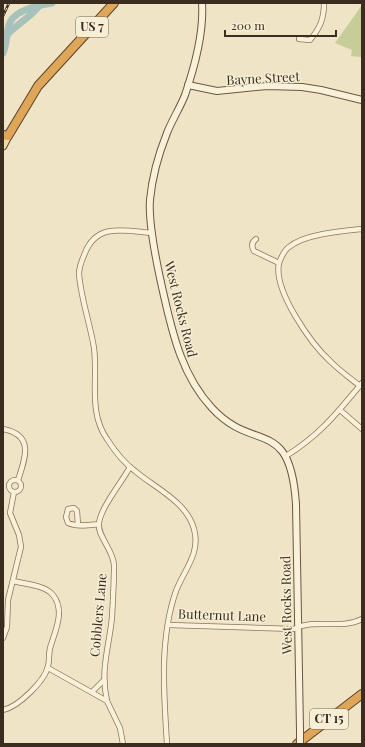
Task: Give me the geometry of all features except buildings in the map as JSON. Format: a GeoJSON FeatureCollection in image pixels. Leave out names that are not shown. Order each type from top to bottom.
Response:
{"type":"FeatureCollection","features":[{"type":"Feature","properties":{"kind":"highway","name":"US 7"},"geometry":{"type":"LineString","coordinates":[[6,136],[38,86],[114,3]]}},
{"type":"Feature","properties":{"kind":"highway","name":"CT 15"},"geometry":{"type":"LineString","coordinates":[[297,744],[362,694]]}},
{"type":"Feature","properties":{"kind":"highway","name":"CT 15"},"geometry":{"type":"LineString","coordinates":[[305,744],[362,701]]}},
{"type":"Feature","properties":{"kind":"main road","name":"West Rocks Road"},"geometry":{"type":"LineString","coordinates":[[202,3],[200,38],[188,85],[167,134],[153,184],[150,207],[152,233],[164,295],[174,335],[189,378],[201,395],[223,418],[232,425],[271,440],[278,446],[286,456],[292,472],[295,490],[300,744]]}},
{"type":"Feature","properties":{"kind":"main road","name":"Bayne Street"},"geometry":{"type":"LineString","coordinates":[[188,85],[217,91],[261,87],[302,87],[362,100]]}},
{"type":"Feature","properties":{"kind":"main road"},"geometry":{"type":"LineString","coordinates":[[3,146],[6,136]]}},
{"type":"Feature","properties":{"kind":"street"},"geometry":{"type":"LineString","coordinates":[[299,39],[310,40],[316,33],[322,21],[324,3]]}},
{"type":"Feature","properties":{"kind":"street"},"geometry":{"type":"LineString","coordinates":[[286,456],[310,441],[340,410],[361,384],[330,361],[304,328],[280,283],[277,274],[279,263],[287,248],[293,244],[330,233],[362,229]]}},
{"type":"Feature","properties":{"kind":"street"},"geometry":{"type":"LineString","coordinates":[[152,233],[110,231],[100,233],[87,246],[80,267],[80,282],[94,349],[97,419],[108,441],[130,467],[175,502],[189,517],[194,528],[195,550],[177,588],[171,607],[163,690],[167,744]]}},
{"type":"Feature","properties":{"kind":"street"},"geometry":{"type":"LineString","coordinates":[[256,239],[252,244],[254,251],[279,263]]}},
{"type":"Feature","properties":{"kind":"street"},"geometry":{"type":"LineString","coordinates":[[340,410],[362,429]]}},
{"type":"Feature","properties":{"kind":"street"},"geometry":{"type":"LineString","coordinates":[[3,430],[19,436],[25,444],[26,454],[18,480],[21,487],[18,491],[13,492]]}},
{"type":"Feature","properties":{"kind":"street"},"geometry":{"type":"LineString","coordinates":[[78,525],[99,524],[106,508],[130,467]]}},
{"type":"Feature","properties":{"kind":"street"},"geometry":{"type":"LineString","coordinates":[[3,638],[7,626],[8,600],[21,547],[19,535],[10,513],[13,492],[9,486],[9,483],[12,480],[18,480]]}},
{"type":"Feature","properties":{"kind":"street","name":"Cobblers Lane"},"geometry":{"type":"LineString","coordinates":[[99,524],[100,532],[112,552],[114,564],[112,616],[103,680],[107,701],[120,728],[123,744]]}},
{"type":"Feature","properties":{"kind":"street"},"geometry":{"type":"LineString","coordinates":[[3,710],[25,697],[34,688],[48,668],[49,650],[59,615],[57,602],[51,592],[13,581]]}},
{"type":"Feature","properties":{"kind":"street","name":"Butternut Lane"},"geometry":{"type":"LineString","coordinates":[[169,625],[294,629],[303,625],[352,623],[362,619]]}},
{"type":"Feature","properties":{"kind":"street"},"geometry":{"type":"LineString","coordinates":[[48,668],[107,701]]}},
{"type":"Feature","properties":{"kind":"street"},"geometry":{"type":"LineString","coordinates":[[92,692],[103,680]]}},
{"type":"Feature","properties":{"kind":"green space"},"geometry":{"type":"Polygon","coordinates":[[[362,5],[362,55],[361,57],[351,56],[352,50],[335,43],[362,5]]]}},
{"type":"Feature","properties":{"kind":"waterway"},"geometry":{"type":"LineString","coordinates":[[3,53],[11,20],[27,9],[52,3]]}},
{"type":"Feature","properties":{"kind":"waterway"},"geometry":{"type":"LineString","coordinates":[[8,34],[39,6]]}},
{"type":"Feature","properties":{"kind":"railway"},"geometry":{"type":"LineString","coordinates":[[3,16],[9,3]]}}]}
